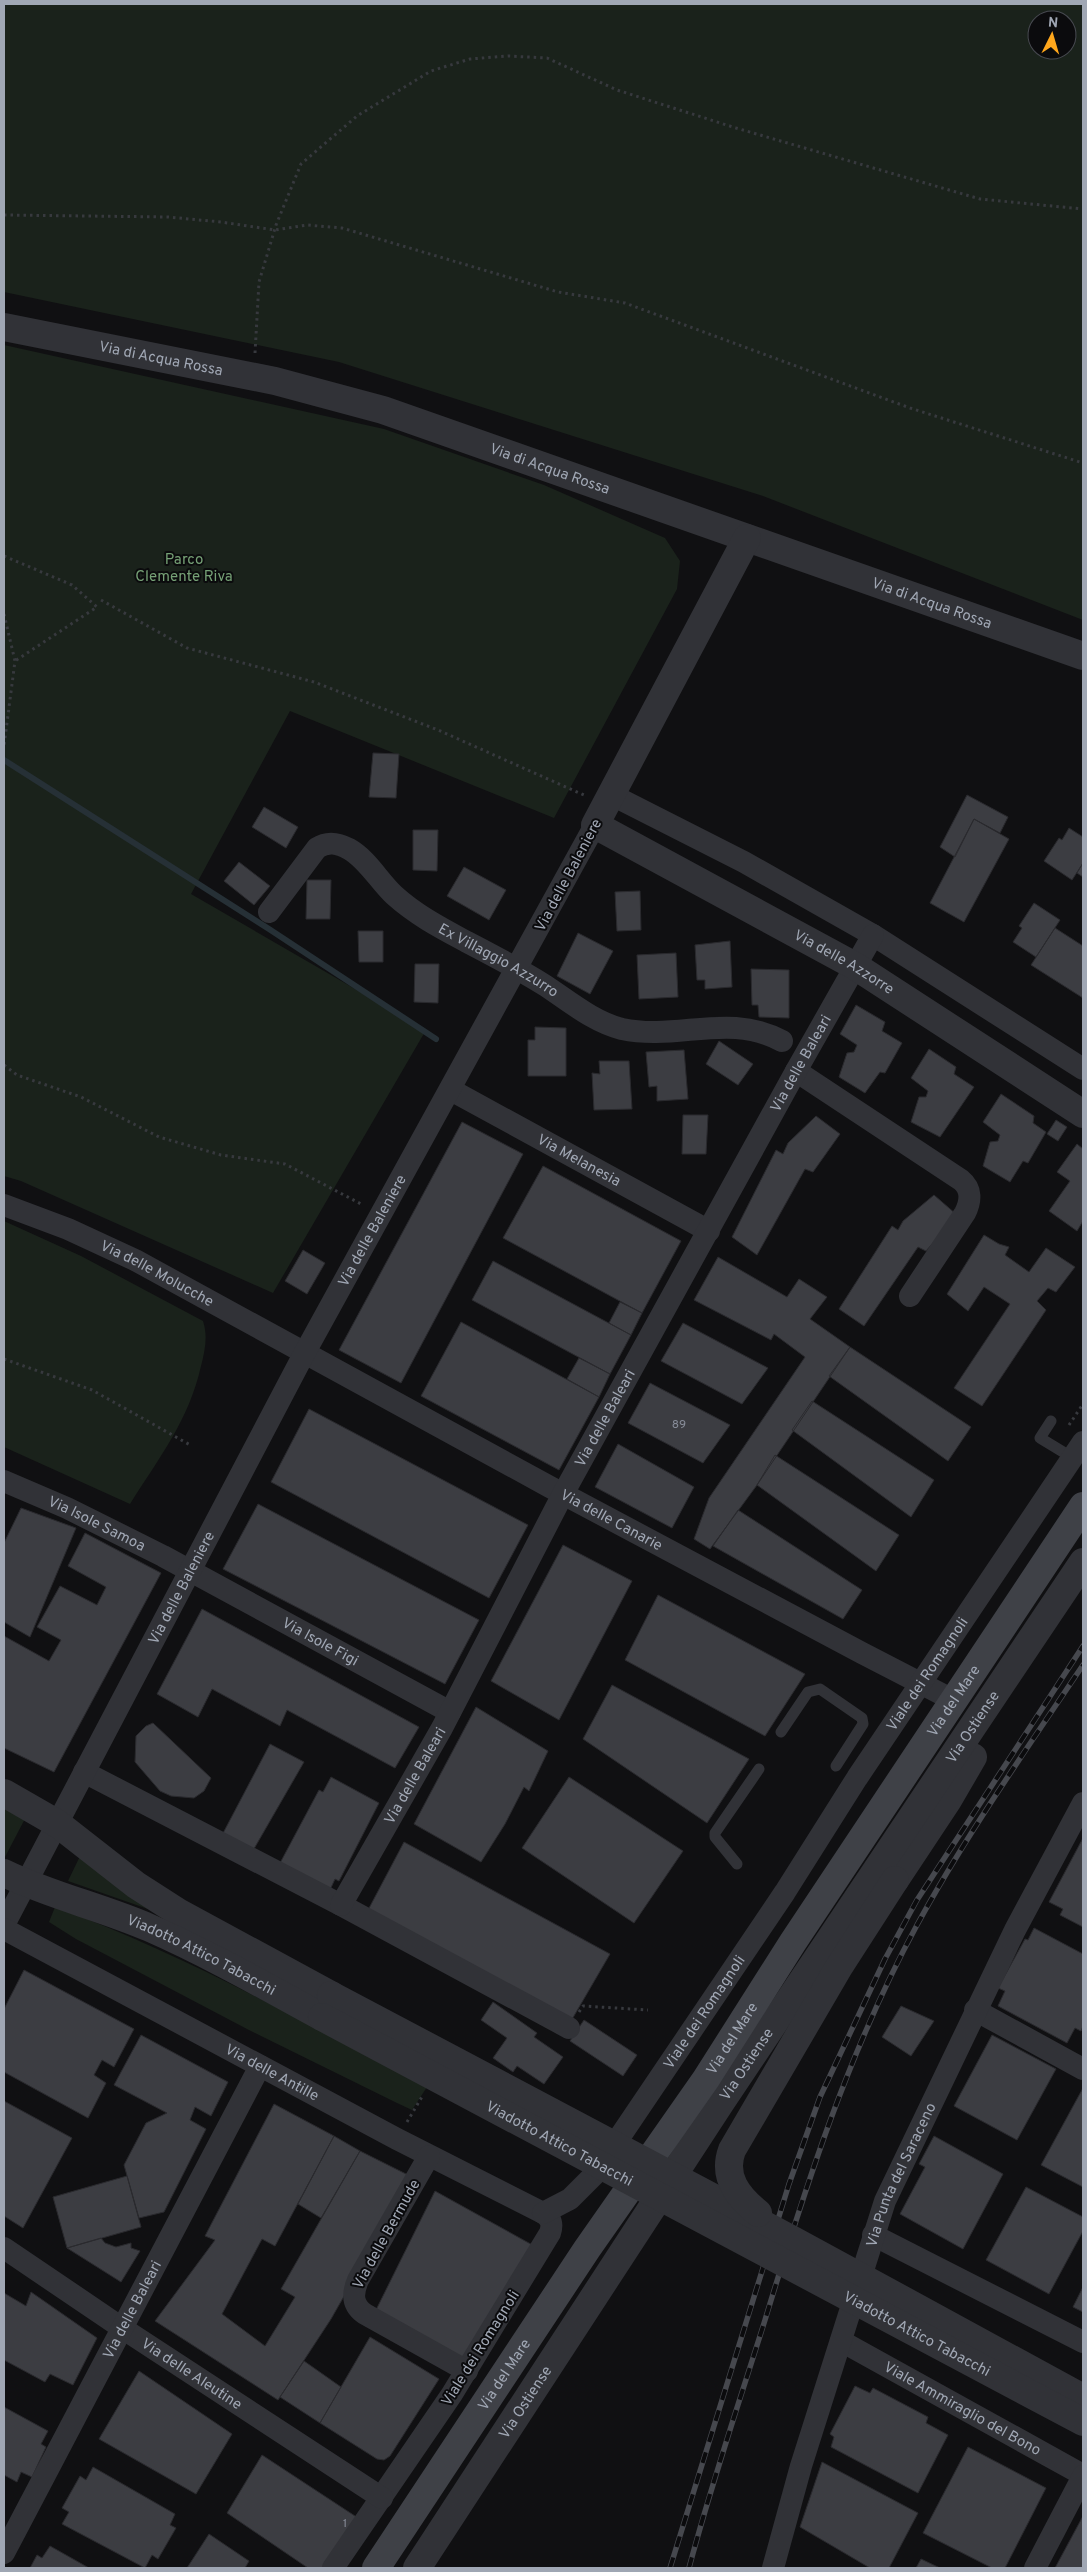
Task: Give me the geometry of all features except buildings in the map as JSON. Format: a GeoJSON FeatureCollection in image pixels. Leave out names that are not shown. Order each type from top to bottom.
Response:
{"type":"FeatureCollection","features":[{"type":"Feature","properties":{"kind":"main road","name":"Via del Mare"},"geometry":{"type":"LineString","coordinates":[[376,2568],[588,2249],[696,2094],[793,1942],[1083,1506]]}},
{"type":"Feature","properties":{"kind":"street","name":"Via di Acqua Rossa"},"geometry":{"type":"LineString","coordinates":[[4,327],[254,377],[383,410],[1083,656]]}},
{"type":"Feature","properties":{"kind":"street","name":"Via delle Baleniere"},"geometry":{"type":"LineString","coordinates":[[4,1927],[15,1879],[58,1824],[304,1354],[517,969],[747,538]]}},
{"type":"Feature","properties":{"kind":"street"},"geometry":{"type":"LineString","coordinates":[[603,808],[744,862],[873,935],[1083,1069]]}},
{"type":"Feature","properties":{"kind":"street","name":"Via delle Azzorre"},"geometry":{"type":"LineString","coordinates":[[603,808],[855,966],[1083,1114]]}},
{"type":"Feature","properties":{"kind":"street","name":"Ex Villaggio Azzurro"},"geometry":{"type":"LineString","coordinates":[[269,912],[317,848],[329,843],[336,843],[354,852],[387,888],[414,912],[517,969],[594,1018],[614,1026],[651,1032],[741,1027],[768,1033],[782,1041]]}},
{"type":"Feature","properties":{"kind":"street","name":"Via delle Baleari"},"geometry":{"type":"LineString","coordinates":[[341,1905],[450,1712],[563,1494],[873,935]]}},
{"type":"Feature","properties":{"kind":"street"},"geometry":{"type":"LineString","coordinates":[[796,1071],[961,1180],[968,1189],[970,1201],[968,1208],[910,1296]]}},
{"type":"Feature","properties":{"kind":"street","name":"Via Melanesia"},"geometry":{"type":"LineString","coordinates":[[451,1090],[709,1230]]}},
{"type":"Feature","properties":{"kind":"street","name":"Via delle Molucche"},"geometry":{"type":"LineString","coordinates":[[4,1205],[68,1229],[135,1260],[304,1354]]}},
{"type":"Feature","properties":{"kind":"street","name":"Via delle Canarie"},"geometry":{"type":"LineString","coordinates":[[304,1354],[563,1494],[921,1683]]}},
{"type":"Feature","properties":{"kind":"street","name":"Viale dei Romagnoli"},"geometry":{"type":"LineString","coordinates":[[333,2568],[466,2371],[550,2233],[552,2224],[543,2213],[570,2199],[594,2175],[785,1892],[921,1683],[1078,1450]]}},
{"type":"Feature","properties":{"kind":"street","name":"Via Isole Samoa"},"geometry":{"type":"LineString","coordinates":[[4,1481],[67,1508],[190,1570]]}},
{"type":"Feature","properties":{"kind":"street","name":"Via Ostiense"},"geometry":{"type":"LineString","coordinates":[[417,2568],[721,2102],[1083,1562]]}},
{"type":"Feature","properties":{"kind":"street","name":"Via Isole Figi"},"geometry":{"type":"LineString","coordinates":[[190,1570],[450,1712]]}},
{"type":"Feature","properties":{"kind":"street"},"geometry":{"type":"LineString","coordinates":[[921,1683],[954,1700]]}},
{"type":"Feature","properties":{"kind":"street"},"geometry":{"type":"LineString","coordinates":[[793,2240],[751,2208],[738,2194],[730,2175],[730,2156],[741,2132],[775,2073],[895,1880],[963,1776],[983,1734],[999,1689]]}},
{"type":"Feature","properties":{"kind":"street"},"geometry":{"type":"LineString","coordinates":[[84,1772],[341,1905],[570,2028]]}},
{"type":"Feature","properties":{"kind":"street","name":"Viadotto Attico Tabacchi"},"geometry":{"type":"LineString","coordinates":[[4,1793],[58,1824],[162,1902],[327,2006],[1083,2422]]}},
{"type":"Feature","properties":{"kind":"street","name":"Via Punta del Saraceno"},"geometry":{"type":"LineString","coordinates":[[773,2568],[801,2466],[885,2201],[975,2010],[1032,1896],[1083,1804]]}},
{"type":"Feature","properties":{"kind":"street","name":"Viadotto Attico Tabacchi"},"geometry":{"type":"LineString","coordinates":[[15,1879],[118,1915],[327,2006],[793,2240],[1083,2398]]}},
{"type":"Feature","properties":{"kind":"street","name":"Via delle Antille"},"geometry":{"type":"LineString","coordinates":[[4,1927],[429,2156],[543,2213]]}},
{"type":"Feature","properties":{"kind":"street"},"geometry":{"type":"LineString","coordinates":[[975,2010],[1083,2070]]}},
{"type":"Feature","properties":{"kind":"street","name":"Via delle Baleari"},"geometry":{"type":"LineString","coordinates":[[4,2553],[260,2066]]}},
{"type":"Feature","properties":{"kind":"street","name":"Via delle Bermude"},"geometry":{"type":"LineString","coordinates":[[429,2156],[358,2280],[354,2290],[354,2300],[358,2308],[365,2314],[466,2371]]}},
{"type":"Feature","properties":{"kind":"street"},"geometry":{"type":"LineString","coordinates":[[873,2235],[1083,2342]]}},
{"type":"Feature","properties":{"kind":"street","name":"Via delle Aleutine"},"geometry":{"type":"LineString","coordinates":[[4,2248],[122,2328],[382,2498]]}},
{"type":"Feature","properties":{"kind":"street","name":"Viale Ammiraglio del Bono"},"geometry":{"type":"LineString","coordinates":[[841,2341],[1083,2475]]}},
{"type":"Feature","properties":{"kind":"street"},"geometry":{"type":"LineString","coordinates":[[1035,2568],[1083,2475]]}},
{"type":"Feature","properties":{"kind":"lane"},"geometry":{"type":"LineString","coordinates":[[1051,1421],[1040,1438],[1078,1450]]}},
{"type":"Feature","properties":{"kind":"lane"},"geometry":{"type":"LineString","coordinates":[[781,1732],[808,1692],[820,1689],[862,1718],[863,1724],[836,1766]]}},
{"type":"Feature","properties":{"kind":"lane"},"geometry":{"type":"LineString","coordinates":[[737,1864],[715,1837],[715,1833],[758,1769]]}},
{"type":"Feature","properties":{"kind":"path"},"geometry":{"type":"LineString","coordinates":[[254,377],[259,282],[275,230],[301,164],[357,116],[431,71],[470,59],[508,56],[547,58],[617,90],[736,128],[980,199],[1083,209]]}},
{"type":"Feature","properties":{"kind":"path"},"geometry":{"type":"LineString","coordinates":[[4,215],[168,217],[275,230],[307,224],[342,228],[558,292],[625,303],[910,408],[1083,463]]}},
{"type":"Feature","properties":{"kind":"path"},"geometry":{"type":"LineString","coordinates":[[4,556],[72,585],[97,607],[15,661]]}},
{"type":"Feature","properties":{"kind":"path"},"geometry":{"type":"LineString","coordinates":[[101,600],[187,648],[314,682],[438,730],[509,763],[570,788],[603,808]]}},
{"type":"Feature","properties":{"kind":"path"},"geometry":{"type":"LineString","coordinates":[[4,614],[15,661],[4,746]]}},
{"type":"Feature","properties":{"kind":"path"},"geometry":{"type":"LineString","coordinates":[[4,1065],[17,1075],[81,1097],[158,1137],[221,1155],[285,1164],[382,1215]]}},
{"type":"Feature","properties":{"kind":"path"},"geometry":{"type":"LineString","coordinates":[[4,1359],[92,1390],[192,1446]]}},
{"type":"Feature","properties":{"kind":"path"},"geometry":{"type":"LineString","coordinates":[[570,2028],[583,2006],[648,2010]]}},
{"type":"Feature","properties":{"kind":"path"},"geometry":{"type":"LineString","coordinates":[[397,2139],[426,2092]]}},
{"type":"Feature","properties":{"kind":"green space"},"geometry":{"type":"Polygon","coordinates":[[[4,4],[1083,4],[1083,620],[763,496],[339,362],[4,292],[4,4]]]}},
{"type":"Feature","properties":{"kind":"green space","name":"Parco Clemente Riva"},"geometry":{"type":"Polygon","coordinates":[[[4,345],[384,429],[544,485],[665,538],[680,561],[677,589],[554,818],[290,711],[191,894],[426,1030],[273,1293],[21,1181],[4,1176],[4,345]]]}},
{"type":"Feature","properties":{"kind":"green space"},"geometry":{"type":"Polygon","coordinates":[[[4,1221],[81,1256],[203,1321],[206,1338],[205,1349],[196,1386],[189,1404],[172,1438],[130,1504],[4,1447],[4,1221]]]}},
{"type":"Feature","properties":{"kind":"green space"},"geometry":{"type":"Polygon","coordinates":[[[4,1799],[28,1813],[5,1857],[4,1856],[4,1799]]]}},
{"type":"Feature","properties":{"kind":"green space"},"geometry":{"type":"Polygon","coordinates":[[[82,1852],[168,1916],[68,1881],[82,1852]]]}},
{"type":"Feature","properties":{"kind":"green space"},"geometry":{"type":"Polygon","coordinates":[[[55,1907],[151,1946],[197,1968],[290,2014],[427,2087],[412,2110],[397,2103],[247,2029],[76,1939],[49,1922],[55,1907]]]}},
{"type":"Feature","properties":{"kind":"waterway"},"geometry":{"type":"LineString","coordinates":[[4,760],[269,929],[436,1039]]}},
{"type":"Feature","properties":{"kind":"railway"},"geometry":{"type":"LineString","coordinates":[[670,2568],[789,2184],[820,2097],[885,1959],[917,1900],[1083,1646]]}},
{"type":"Feature","properties":{"kind":"railway"},"geometry":{"type":"LineString","coordinates":[[689,2568],[796,2219],[831,2119],[870,2020],[936,1891],[997,1793],[1083,1665]]}}]}
